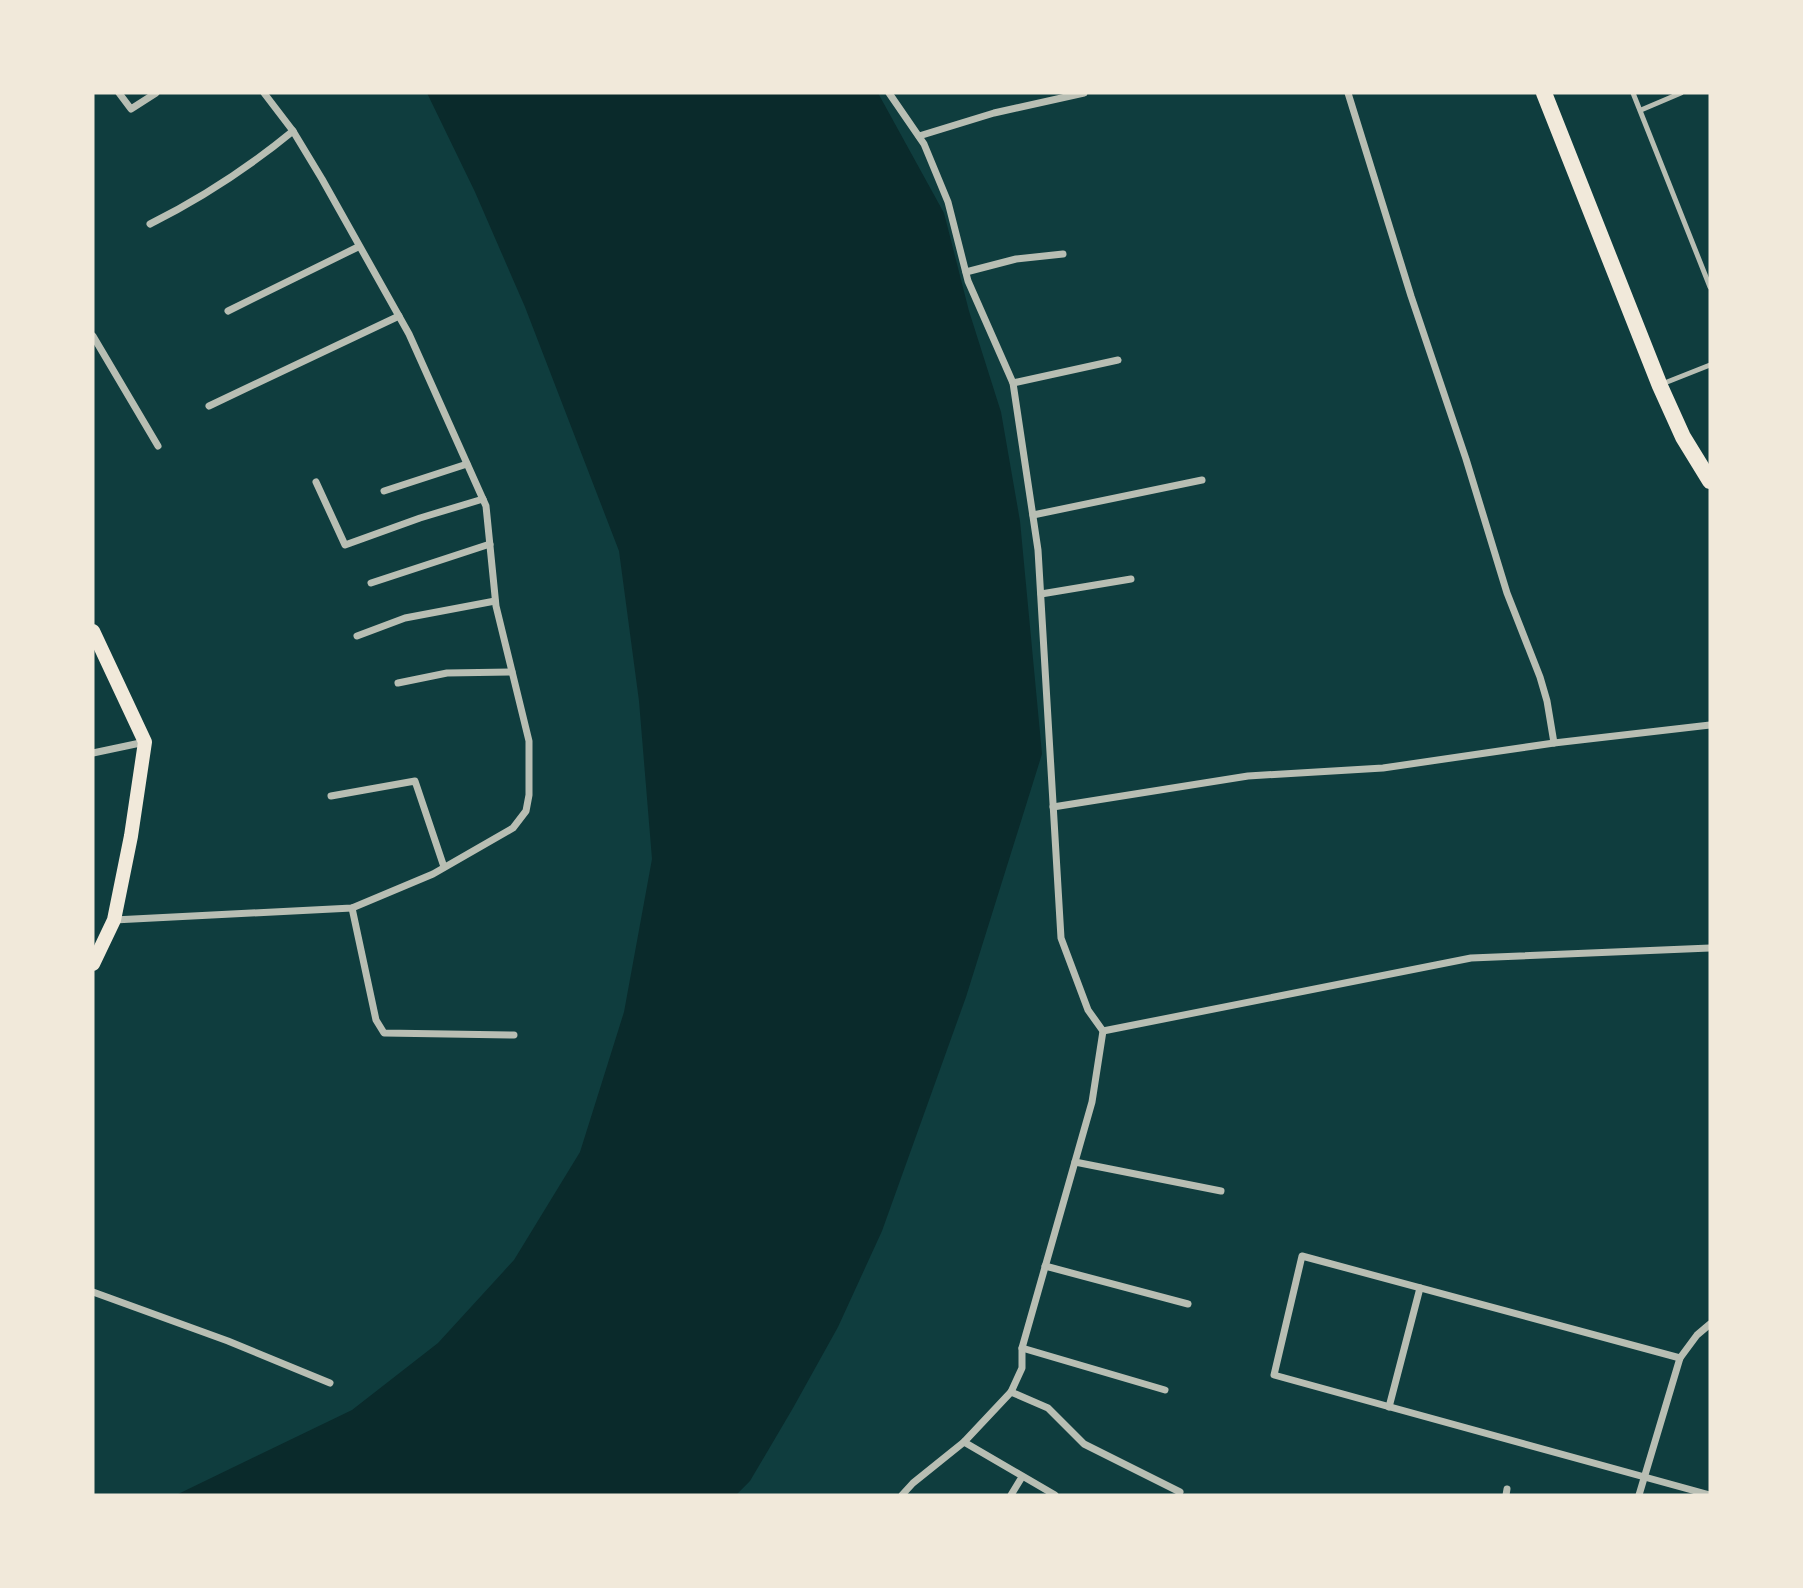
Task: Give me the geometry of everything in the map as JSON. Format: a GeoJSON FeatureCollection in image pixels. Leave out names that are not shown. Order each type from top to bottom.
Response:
{"type":"FeatureCollection","features":[{"type":"Feature","properties":{"kind":"main road"},"geometry":{"type":"LineString","coordinates":[[1544,93],[1660,386],[1683,437],[1710,481]]}},
{"type":"Feature","properties":{"kind":"main road"},"geometry":{"type":"LineString","coordinates":[[93,631],[145,742],[131,836],[114,920],[93,964]]}},
{"type":"Feature","properties":{"kind":"street"},"geometry":{"type":"LineString","coordinates":[[119,93],[131,109],[156,93]]}},
{"type":"Feature","properties":{"kind":"street"},"geometry":{"type":"LineString","coordinates":[[114,920],[352,908],[444,867],[513,828],[526,811],[529,795],[529,741],[495,601],[487,513],[483,499],[399,316],[293,131],[264,93]]}},
{"type":"Feature","properties":{"kind":"street"},"geometry":{"type":"LineString","coordinates":[[889,93],[919,136],[948,202],[966,272],[1013,383],[1038,550],[1062,944],[1088,1010],[1103,1031],[1092,1102],[1022,1348],[1022,1368],[1011,1392],[964,1442],[902,1495]]}},
{"type":"Feature","properties":{"kind":"street"},"geometry":{"type":"LineString","coordinates":[[919,136],[994,113],[1084,93]]}},
{"type":"Feature","properties":{"kind":"street"},"geometry":{"type":"LineString","coordinates":[[1348,93],[1507,593],[1540,677],[1554,743]]}},
{"type":"Feature","properties":{"kind":"street"},"geometry":{"type":"LineString","coordinates":[[150,224],[224,183],[293,131]]}},
{"type":"Feature","properties":{"kind":"street"},"geometry":{"type":"LineString","coordinates":[[228,311],[359,247]]}},
{"type":"Feature","properties":{"kind":"street"},"geometry":{"type":"LineString","coordinates":[[966,272],[1016,259],[1063,254]]}},
{"type":"Feature","properties":{"kind":"street"},"geometry":{"type":"LineString","coordinates":[[209,406],[399,316]]}},
{"type":"Feature","properties":{"kind":"street"},"geometry":{"type":"LineString","coordinates":[[93,336],[158,446]]}},
{"type":"Feature","properties":{"kind":"street"},"geometry":{"type":"LineString","coordinates":[[1013,383],[1118,360]]}},
{"type":"Feature","properties":{"kind":"street"},"geometry":{"type":"LineString","coordinates":[[384,491],[467,464]]}},
{"type":"Feature","properties":{"kind":"street"},"geometry":{"type":"LineString","coordinates":[[1033,515],[1202,480]]}},
{"type":"Feature","properties":{"kind":"street"},"geometry":{"type":"LineString","coordinates":[[316,482],[345,545],[483,499]]}},
{"type":"Feature","properties":{"kind":"street"},"geometry":{"type":"LineString","coordinates":[[371,583],[490,544]]}},
{"type":"Feature","properties":{"kind":"street"},"geometry":{"type":"LineString","coordinates":[[1041,594],[1131,579]]}},
{"type":"Feature","properties":{"kind":"street"},"geometry":{"type":"LineString","coordinates":[[358,636],[405,618],[495,601]]}},
{"type":"Feature","properties":{"kind":"street"},"geometry":{"type":"LineString","coordinates":[[398,683],[447,673],[512,672]]}},
{"type":"Feature","properties":{"kind":"street"},"geometry":{"type":"LineString","coordinates":[[1052,807],[1248,776],[1382,768],[1710,724]]}},
{"type":"Feature","properties":{"kind":"street"},"geometry":{"type":"LineString","coordinates":[[93,753],[145,742]]}},
{"type":"Feature","properties":{"kind":"street"},"geometry":{"type":"LineString","coordinates":[[331,796],[415,781],[444,867]]}},
{"type":"Feature","properties":{"kind":"street"},"geometry":{"type":"LineString","coordinates":[[352,908],[376,1020],[384,1032],[514,1034]]}},
{"type":"Feature","properties":{"kind":"street"},"geometry":{"type":"LineString","coordinates":[[1103,1031],[1471,958],[1710,948]]}},
{"type":"Feature","properties":{"kind":"street"},"geometry":{"type":"LineString","coordinates":[[1075,1162],[1221,1191]]}},
{"type":"Feature","properties":{"kind":"street"},"geometry":{"type":"LineString","coordinates":[[1680,1359],[1302,1256],[1274,1375],[1710,1495]]}},
{"type":"Feature","properties":{"kind":"street"},"geometry":{"type":"LineString","coordinates":[[1045,1266],[1188,1304]]}},
{"type":"Feature","properties":{"kind":"street"},"geometry":{"type":"LineString","coordinates":[[1389,1407],[1420,1288]]}},
{"type":"Feature","properties":{"kind":"street"},"geometry":{"type":"LineString","coordinates":[[93,1292],[228,1341],[330,1383]]}},
{"type":"Feature","properties":{"kind":"street"},"geometry":{"type":"LineString","coordinates":[[1639,1495],[1680,1359],[1697,1335],[1710,1324]]}},
{"type":"Feature","properties":{"kind":"street"},"geometry":{"type":"LineString","coordinates":[[1022,1348],[1165,1390]]}},
{"type":"Feature","properties":{"kind":"street"},"geometry":{"type":"LineString","coordinates":[[1011,1392],[1048,1408],[1084,1444],[1180,1492]]}},
{"type":"Feature","properties":{"kind":"street"},"geometry":{"type":"LineString","coordinates":[[964,1442],[1055,1495]]}},
{"type":"Feature","properties":{"kind":"street"},"geometry":{"type":"LineString","coordinates":[[1011,1495],[1022,1477]]}},
{"type":"Feature","properties":{"kind":"lane"},"geometry":{"type":"LineString","coordinates":[[1633,93],[1710,287]]}},
{"type":"Feature","properties":{"kind":"lane"},"geometry":{"type":"LineString","coordinates":[[1641,110],[1681,93]]}},
{"type":"Feature","properties":{"kind":"lane"},"geometry":{"type":"LineString","coordinates":[[1660,386],[1710,365]]}},
{"type":"Feature","properties":{"kind":"water"},"geometry":{"type":"Polygon","coordinates":[[[427,93],[878,93],[944,213],[969,311],[1001,412],[1020,521],[1042,754],[966,997],[882,1231],[838,1327],[750,1481],[736,1495],[176,1495],[352,1410],[438,1343],[514,1260],[580,1152],[624,1012],[652,859],[639,701],[619,551],[525,307],[475,192],[427,93]]]}}]}
